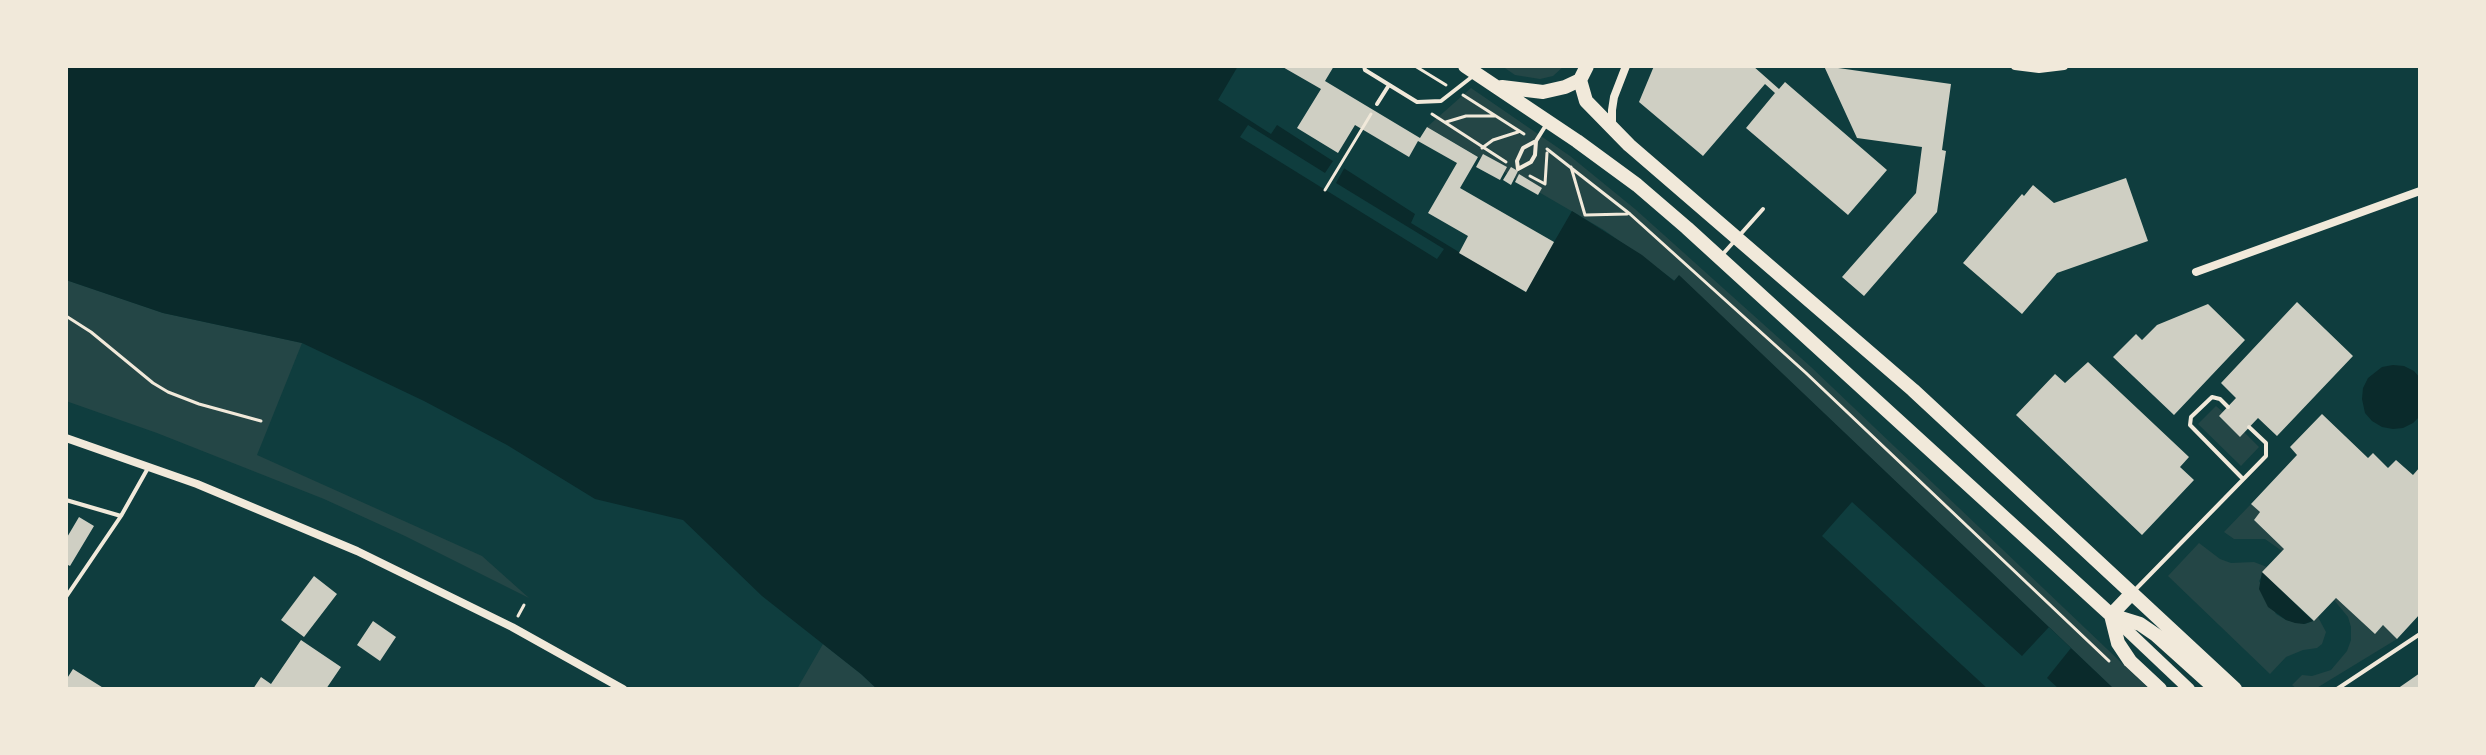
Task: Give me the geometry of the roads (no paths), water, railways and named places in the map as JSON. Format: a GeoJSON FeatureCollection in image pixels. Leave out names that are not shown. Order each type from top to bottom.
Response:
{"type":"FeatureCollection","features":[{"type":"Feature","properties":{"kind":"main road"},"geometry":{"type":"LineString","coordinates":[[1497,86],[1543,92],[1580,80],[1587,66]]}},
{"type":"Feature","properties":{"kind":"main road"},"geometry":{"type":"LineString","coordinates":[[1471,69],[1637,185],[2189,689]]}},
{"type":"Feature","properties":{"kind":"main road"},"geometry":{"type":"LineString","coordinates":[[1580,80],[1586,101],[1612,129],[1913,390],[2235,689]]}},
{"type":"Feature","properties":{"kind":"main road"},"geometry":{"type":"LineString","coordinates":[[2111,615],[2132,593]]}},
{"type":"Feature","properties":{"kind":"main road"},"geometry":{"type":"LineString","coordinates":[[2111,615],[2118,643],[2130,661],[2160,689]]}},
{"type":"Feature","properties":{"kind":"main road"},"geometry":{"type":"LineString","coordinates":[[2111,615],[2140,624],[2156,635],[2216,689]]}},
{"type":"Feature","properties":{"kind":"street"},"geometry":{"type":"LineString","coordinates":[[1612,129],[1614,97],[1626,66]]}},
{"type":"Feature","properties":{"kind":"street"},"geometry":{"type":"LineString","coordinates":[[2015,66],[2039,69],[2064,66]]}},
{"type":"Feature","properties":{"kind":"street"},"geometry":{"type":"LineString","coordinates":[[2196,272],[2420,191]]}},
{"type":"Feature","properties":{"kind":"street"},"geometry":{"type":"LineString","coordinates":[[66,438],[278,516],[409,575],[512,627],[623,689]]}},
{"type":"Feature","properties":{"kind":"lane"},"geometry":{"type":"LineString","coordinates":[[1364,66],[1365,70],[1417,102],[1441,101],[1455,90],[1471,69]]}},
{"type":"Feature","properties":{"kind":"lane"},"geometry":{"type":"LineString","coordinates":[[1377,104],[1389,85]]}},
{"type":"Feature","properties":{"kind":"lane"},"geometry":{"type":"LineString","coordinates":[[1536,141],[1523,148],[1517,161],[1518,169],[1531,162],[1536,141],[1548,121]]}},
{"type":"Feature","properties":{"kind":"lane"},"geometry":{"type":"LineString","coordinates":[[1719,258],[1763,209]]}},
{"type":"Feature","properties":{"kind":"lane"},"geometry":{"type":"LineString","coordinates":[[2228,407],[2220,399],[2212,397],[2191,417],[2190,425],[2243,479]]}},
{"type":"Feature","properties":{"kind":"lane"},"geometry":{"type":"LineString","coordinates":[[2132,593],[2267,452],[2266,443],[2249,427]]}},
{"type":"Feature","properties":{"kind":"lane"},"geometry":{"type":"LineString","coordinates":[[66,597],[121,516],[149,466]]}},
{"type":"Feature","properties":{"kind":"lane"},"geometry":{"type":"LineString","coordinates":[[66,500],[121,516]]}},
{"type":"Feature","properties":{"kind":"lane"},"geometry":{"type":"LineString","coordinates":[[2337,689],[2420,634]]}}]}
